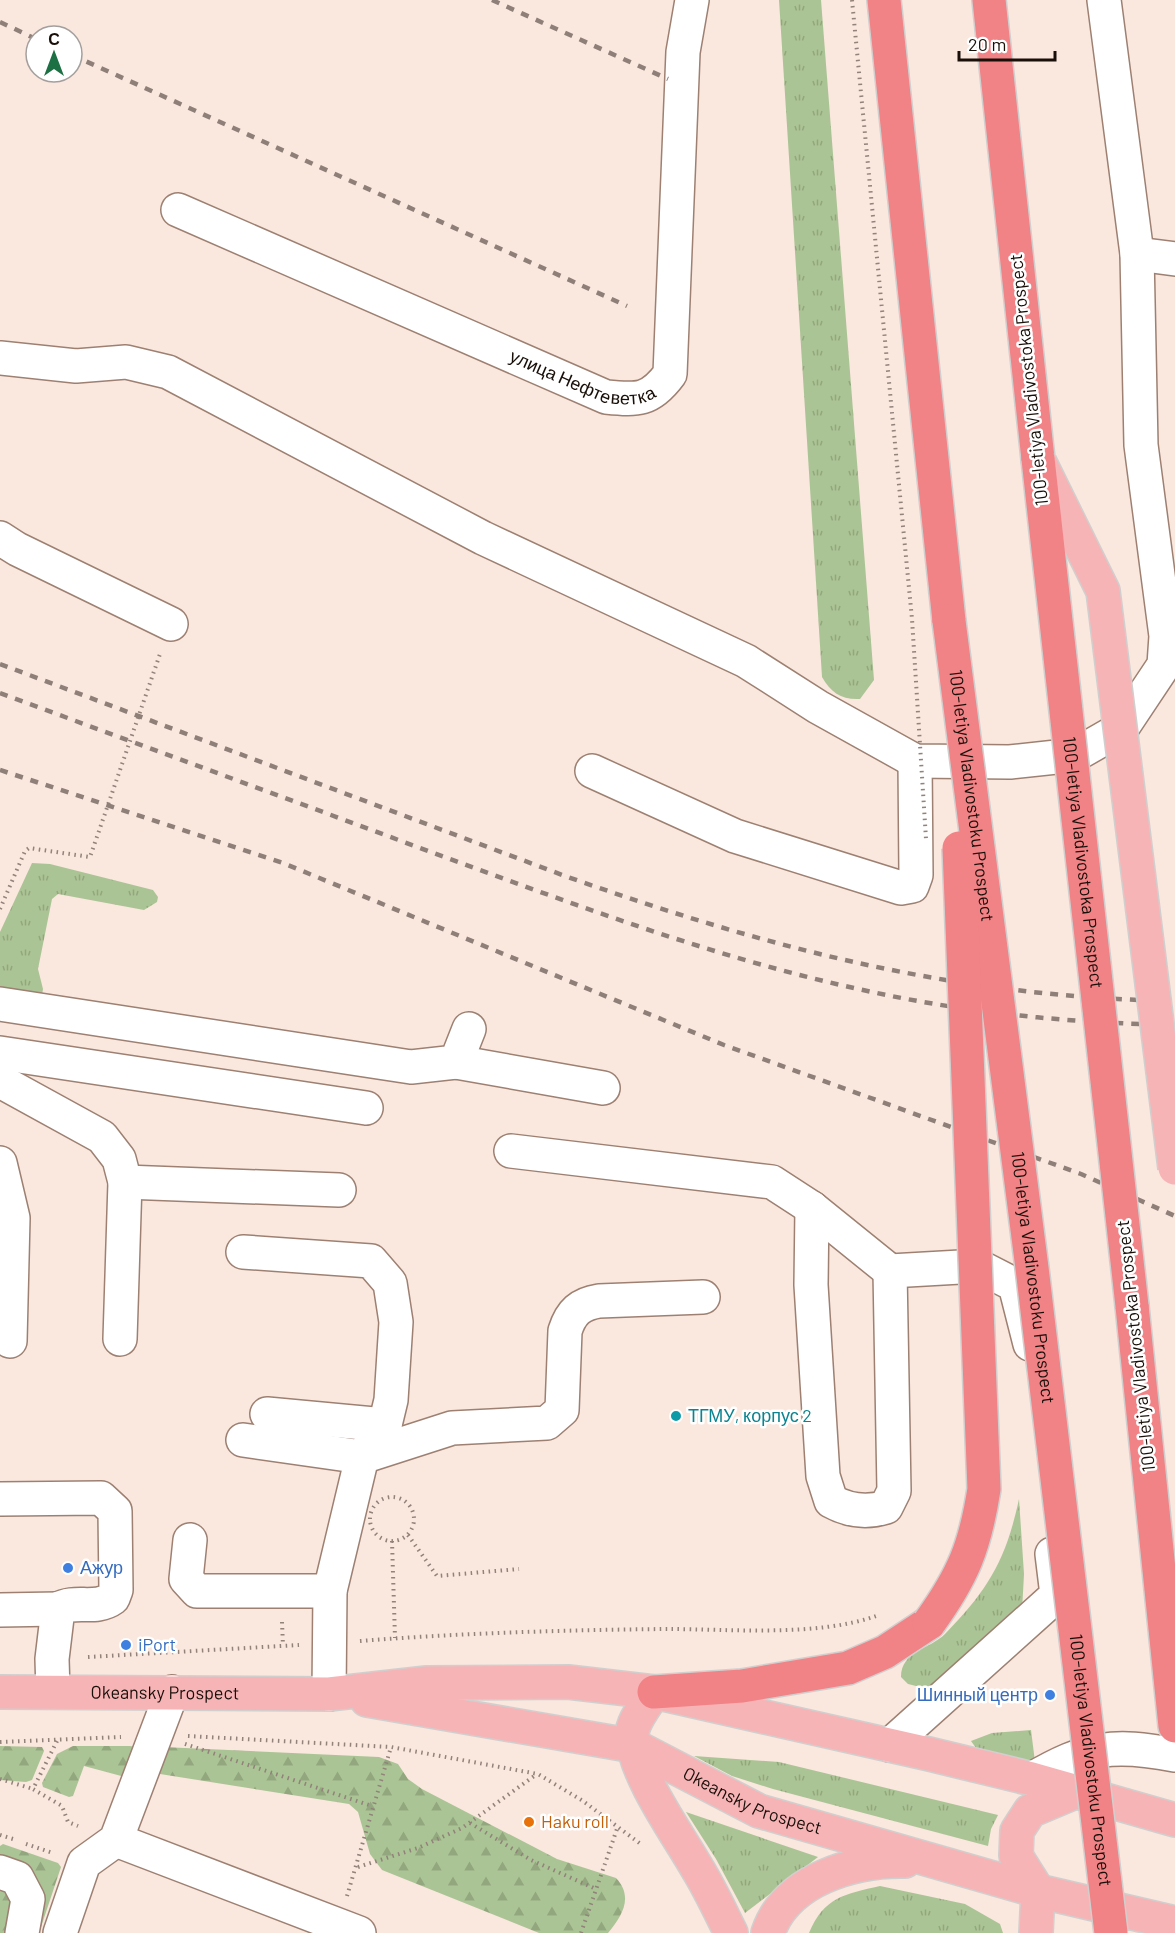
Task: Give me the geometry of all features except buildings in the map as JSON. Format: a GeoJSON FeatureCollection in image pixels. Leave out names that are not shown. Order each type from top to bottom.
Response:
{"type":"FeatureCollection","features":[{"type":"Feature","properties":{"kind":"highway"},"geometry":{"type":"LineString","coordinates":[[654,1692],[742,1686],[848,1668],[885,1652],[929,1623],[952,1591],[970,1556],[984,1489],[949,621],[884,0]]}},
{"type":"Feature","properties":{"kind":"highway","name":"100-letiya Vladivostoka Prospect"},"geometry":{"type":"LineString","coordinates":[[989,0],[1127,1253],[1175,1726]]}},
{"type":"Feature","properties":{"kind":"highway","name":"100-letiya Vladivostoku Prospect"},"geometry":{"type":"LineString","coordinates":[[949,621],[1034,1280],[1111,1933]]}},
{"type":"Feature","properties":{"kind":"main road"},"geometry":{"type":"LineString","coordinates":[[1038,459],[1103,591],[1175,1168]]}},
{"type":"Feature","properties":{"kind":"main road","name":"Okeansky Prospect"},"geometry":{"type":"LineString","coordinates":[[0,1692],[329,1694],[427,1683],[568,1682],[654,1692],[890,1745],[1032,1779],[1175,1820]]}},
{"type":"Feature","properties":{"kind":"main road"},"geometry":{"type":"LineString","coordinates":[[654,1692],[635,1724],[632,1735],[634,1746],[649,1786],[700,1871],[731,1933]]}},
{"type":"Feature","properties":{"kind":"main road","name":"Okeansky Prospect"},"geometry":{"type":"LineString","coordinates":[[329,1694],[634,1746],[759,1811],[1038,1891],[1175,1923]]}},
{"type":"Feature","properties":{"kind":"main road"},"geometry":{"type":"LineString","coordinates":[[1036,1933],[1038,1891],[1016,1856],[1017,1831],[1030,1811],[1075,1792]]}},
{"type":"Feature","properties":{"kind":"main road"},"geometry":{"type":"LineString","coordinates":[[768,1933],[780,1910],[795,1895],[816,1880],[838,1870],[886,1861],[931,1862]]}},
{"type":"Feature","properties":{"kind":"street","name":"улица Нефтеветка"},"geometry":{"type":"LineString","coordinates":[[178,210],[606,397],[636,399],[657,391],[670,374],[683,52],[692,0]]}},
{"type":"Feature","properties":{"kind":"street"},"geometry":{"type":"LineString","coordinates":[[0,358],[76,366],[126,362],[168,372],[483,538],[746,661],[818,706],[915,761],[1010,762],[1075,755],[1122,728],[1169,666],[1141,445],[1137,254],[1104,0]]}},
{"type":"Feature","properties":{"kind":"street"},"geometry":{"type":"LineString","coordinates":[[1137,254],[1175,259]]}},
{"type":"Feature","properties":{"kind":"street"},"geometry":{"type":"LineString","coordinates":[[0,538],[17,549],[171,624]]}},
{"type":"Feature","properties":{"kind":"street"},"geometry":{"type":"LineString","coordinates":[[592,771],[735,836],[901,888],[912,886],[916,875],[915,761]]}},
{"type":"Feature","properties":{"kind":"street"},"geometry":{"type":"LineString","coordinates":[[0,1004],[411,1067],[456,1062],[603,1088]]}},
{"type":"Feature","properties":{"kind":"street"},"geometry":{"type":"LineString","coordinates":[[456,1062],[469,1029]]}},
{"type":"Feature","properties":{"kind":"street"},"geometry":{"type":"LineString","coordinates":[[0,1053],[366,1108]]}},
{"type":"Feature","properties":{"kind":"street"},"geometry":{"type":"LineString","coordinates":[[0,1081],[102,1137],[119,1159],[125,1182],[120,1339]]}},
{"type":"Feature","properties":{"kind":"street"},"geometry":{"type":"LineString","coordinates":[[511,1151],[772,1182],[812,1208],[890,1270],[978,1266],[1015,1286],[1032,1353],[1057,1595],[890,1745]]}},
{"type":"Feature","properties":{"kind":"street"},"geometry":{"type":"LineString","coordinates":[[0,1163],[13,1218],[10,1341]]}},
{"type":"Feature","properties":{"kind":"street"},"geometry":{"type":"LineString","coordinates":[[125,1182],[339,1190]]}},
{"type":"Feature","properties":{"kind":"street"},"geometry":{"type":"LineString","coordinates":[[812,1208],[811,1286],[823,1476],[831,1501],[840,1506],[870,1513],[886,1507],[894,1491],[890,1270]]}},
{"type":"Feature","properties":{"kind":"street"},"geometry":{"type":"LineString","coordinates":[[243,1252],[371,1261],[390,1283],[396,1322],[392,1400],[385,1425],[362,1457],[330,1592],[329,1694]]}},
{"type":"Feature","properties":{"kind":"street"},"geometry":{"type":"LineString","coordinates":[[243,1440],[362,1457],[452,1428],[547,1423],[562,1410],[565,1331],[569,1318],[576,1309],[586,1303],[599,1301],[703,1297]]}},
{"type":"Feature","properties":{"kind":"street"},"geometry":{"type":"LineString","coordinates":[[267,1414],[385,1425]]}},
{"type":"Feature","properties":{"kind":"street"},"geometry":{"type":"LineString","coordinates":[[0,1499],[101,1498],[115,1511],[116,1590],[113,1598],[98,1606],[0,1610]]}},
{"type":"Feature","properties":{"kind":"street"},"geometry":{"type":"LineString","coordinates":[[190,1540],[186,1579],[197,1591],[330,1592]]}},
{"type":"Feature","properties":{"kind":"street"},"geometry":{"type":"LineString","coordinates":[[53,1691],[52,1659],[58,1608]]}},
{"type":"Feature","properties":{"kind":"street"},"geometry":{"type":"LineString","coordinates":[[60,1933],[84,1863],[116,1840],[172,1692]]}},
{"type":"Feature","properties":{"kind":"street"},"geometry":{"type":"LineString","coordinates":[[1032,1779],[1064,1760],[1107,1747],[1142,1748],[1175,1755]]}},
{"type":"Feature","properties":{"kind":"street"},"geometry":{"type":"LineString","coordinates":[[116,1840],[359,1933]]}},
{"type":"Feature","properties":{"kind":"street"},"geometry":{"type":"LineString","coordinates":[[0,1872],[17,1878],[28,1899],[22,1933]]}},
{"type":"Feature","properties":{"kind":"path"},"geometry":{"type":"LineString","coordinates":[[852,0],[912,619],[927,847]]}},
{"type":"Feature","properties":{"kind":"path"},"geometry":{"type":"LineString","coordinates":[[0,909],[25,851],[29,848],[90,857],[171,624]]}},
{"type":"Feature","properties":{"kind":"path"},"geometry":{"type":"LineString","coordinates":[[398,1498],[408,1503],[415,1520],[408,1535],[392,1541],[381,1539],[370,1525],[370,1514],[381,1500],[398,1498]]}},
{"type":"Feature","properties":{"kind":"path"},"geometry":{"type":"LineString","coordinates":[[408,1535],[437,1576],[519,1569]]}},
{"type":"Feature","properties":{"kind":"path"},"geometry":{"type":"LineString","coordinates":[[392,1541],[395,1638]]}},
{"type":"Feature","properties":{"kind":"path"},"geometry":{"type":"LineString","coordinates":[[52,1659],[395,1638],[593,1630],[809,1628],[862,1621],[882,1615]]}},
{"type":"Feature","properties":{"kind":"path"},"geometry":{"type":"LineString","coordinates":[[282,1626],[283,1646]]}},
{"type":"Feature","properties":{"kind":"path"},"geometry":{"type":"LineString","coordinates":[[157,1734],[372,1806]]}},
{"type":"Feature","properties":{"kind":"path"},"geometry":{"type":"LineString","coordinates":[[0,1742],[57,1741],[157,1734],[391,1747],[537,1774],[618,1826],[646,1847]]}},
{"type":"Feature","properties":{"kind":"path"},"geometry":{"type":"LineString","coordinates":[[33,1789],[57,1741]]}},
{"type":"Feature","properties":{"kind":"path"},"geometry":{"type":"LineString","coordinates":[[391,1747],[372,1806],[358,1867],[418,1848],[470,1823],[537,1774]]}},
{"type":"Feature","properties":{"kind":"path"},"geometry":{"type":"LineString","coordinates":[[0,1779],[33,1789],[62,1806],[68,1822],[116,1840]]}},
{"type":"Feature","properties":{"kind":"path"},"geometry":{"type":"LineString","coordinates":[[470,1823],[531,1860],[596,1889]]}},
{"type":"Feature","properties":{"kind":"path"},"geometry":{"type":"LineString","coordinates":[[581,1933],[618,1826]]}},
{"type":"Feature","properties":{"kind":"path"},"geometry":{"type":"LineString","coordinates":[[0,1835],[64,1856]]}},
{"type":"Feature","properties":{"kind":"green space"},"geometry":{"type":"Polygon","coordinates":[[[779,0],[821,0],[874,680],[860,699],[842,697],[829,687],[822,677],[779,0]]]}},
{"type":"Feature","properties":{"kind":"green space"},"geometry":{"type":"Polygon","coordinates":[[[32,863],[50,864],[153,890],[158,897],[157,902],[144,910],[58,894],[52,899],[38,969],[43,989],[42,995],[0,990],[0,932],[32,863]]]}},
{"type":"Feature","properties":{"kind":"green space"},"geometry":{"type":"Polygon","coordinates":[[[1019,1499],[1024,1574],[1022,1611],[928,1689],[908,1684],[901,1677],[906,1661],[917,1651],[945,1634],[973,1603],[993,1573],[1008,1540],[1019,1499]]]}},
{"type":"Feature","properties":{"kind":"green space"},"geometry":{"type":"Polygon","coordinates":[[[1031,1730],[1035,1762],[976,1748],[971,1741],[992,1733],[1031,1730]]]}},
{"type":"Feature","properties":{"kind":"green space"},"geometry":{"type":"Polygon","coordinates":[[[0,1746],[42,1747],[44,1751],[32,1780],[26,1782],[0,1780],[0,1746]]]}},
{"type":"Feature","properties":{"kind":"green space"},"geometry":{"type":"Polygon","coordinates":[[[73,1746],[136,1747],[125,1777],[84,1766],[73,1796],[69,1797],[43,1787],[42,1783],[57,1754],[73,1746]]]}},
{"type":"Feature","properties":{"kind":"green space"},"geometry":{"type":"Polygon","coordinates":[[[163,1747],[379,1757],[398,1764],[408,1779],[422,1789],[557,1859],[616,1878],[624,1892],[624,1906],[618,1920],[608,1933],[539,1933],[382,1870],[370,1854],[358,1812],[349,1804],[160,1774],[154,1770],[163,1747]]]}},
{"type":"Feature","properties":{"kind":"green space"},"geometry":{"type":"Polygon","coordinates":[[[694,1756],[779,1762],[998,1815],[991,1829],[988,1846],[773,1789],[732,1776],[694,1756]]]}},
{"type":"Feature","properties":{"kind":"green space"},"geometry":{"type":"Polygon","coordinates":[[[686,1812],[818,1857],[745,1913],[716,1859],[686,1812]]]}},
{"type":"Feature","properties":{"kind":"green space"},"geometry":{"type":"Polygon","coordinates":[[[3,1844],[58,1863],[61,1867],[39,1933],[0,1860],[0,1846],[3,1844]]]}},
{"type":"Feature","properties":{"kind":"green space"},"geometry":{"type":"Polygon","coordinates":[[[0,1880],[13,1885],[15,1933],[0,1933],[0,1880]]]}},
{"type":"Feature","properties":{"kind":"green space"},"geometry":{"type":"Polygon","coordinates":[[[880,1886],[965,1904],[1000,1924],[1003,1933],[809,1933],[815,1921],[829,1904],[846,1895],[880,1886]]]}},
{"type":"Feature","properties":{"kind":"railway"},"geometry":{"type":"LineString","coordinates":[[492,0],[668,79]]}},
{"type":"Feature","properties":{"kind":"railway"},"geometry":{"type":"LineString","coordinates":[[0,22],[24,33]]}},
{"type":"Feature","properties":{"kind":"railway"},"geometry":{"type":"LineString","coordinates":[[84,60],[627,306]]}},
{"type":"Feature","properties":{"kind":"railway"},"geometry":{"type":"LineString","coordinates":[[0,664],[565,876],[716,926],[791,947],[940,979],[1016,990],[1175,1001]]}},
{"type":"Feature","properties":{"kind":"railway"},"geometry":{"type":"LineString","coordinates":[[0,693],[535,890],[643,928],[752,962],[863,990],[979,1011],[1096,1022],[1175,1025]]}},
{"type":"Feature","properties":{"kind":"railway"},"geometry":{"type":"LineString","coordinates":[[0,770],[283,863],[724,1045],[1081,1174],[1175,1216]]}},
{"type":"Feature","properties":{"kind":"place","name":"ТГМУ, корпус 2"},"geometry":{"type":"Point","coordinates":[676,1416]}},
{"type":"Feature","properties":{"kind":"place","name":"Ажур"},"geometry":{"type":"Point","coordinates":[68,1568]}},
{"type":"Feature","properties":{"kind":"place","name":"iPort"},"geometry":{"type":"Point","coordinates":[126,1645]}},
{"type":"Feature","properties":{"kind":"place","name":"Шинный центр"},"geometry":{"type":"Point","coordinates":[1050,1695]}},
{"type":"Feature","properties":{"kind":"place","name":"Haku roll"},"geometry":{"type":"Point","coordinates":[529,1822]}}]}
